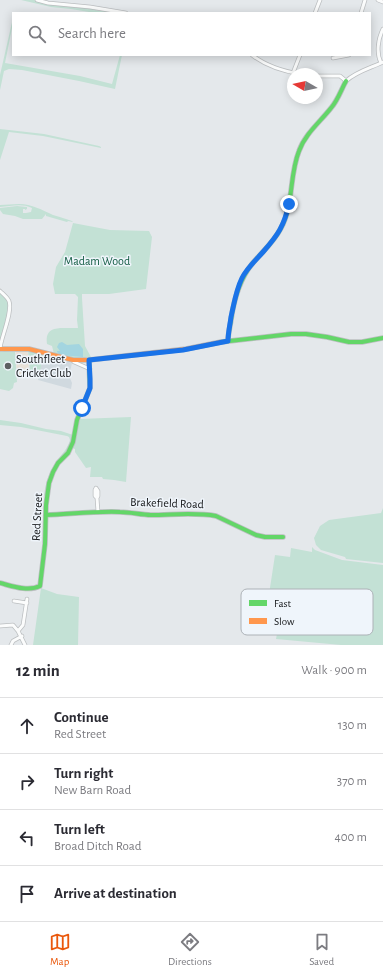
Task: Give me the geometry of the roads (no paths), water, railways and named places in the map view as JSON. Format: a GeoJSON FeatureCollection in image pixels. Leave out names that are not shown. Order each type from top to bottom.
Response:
{"type":"FeatureCollection","features":[{"type":"Feature","properties":{"kind":"street"},"geometry":{"type":"LineString","coordinates":[[37,0],[120,12]]}},
{"type":"Feature","properties":{"kind":"street"},"geometry":{"type":"LineString","coordinates":[[315,12],[320,0]]}},
{"type":"Feature","properties":{"kind":"street"},"geometry":{"type":"LineString","coordinates":[[361,12],[365,0]]}},
{"type":"Feature","properties":{"kind":"street"},"geometry":{"type":"LineString","coordinates":[[378,0],[383,2]]}},
{"type":"Feature","properties":{"kind":"street"},"geometry":{"type":"LineString","coordinates":[[228,341],[235,297],[242,278],[280,230],[286,218],[292,191],[295,162],[303,141],[332,107],[346,80],[359,72],[382,63],[378,57],[379,37],[383,29]]}},
{"type":"Feature","properties":{"kind":"street"},"geometry":{"type":"LineString","coordinates":[[253,56],[263,63],[287,71]]}},
{"type":"Feature","properties":{"kind":"street"},"geometry":{"type":"LineString","coordinates":[[295,68],[300,56]]}},
{"type":"Feature","properties":{"kind":"street"},"geometry":{"type":"LineString","coordinates":[[333,58],[344,56]]}},
{"type":"Feature","properties":{"kind":"street"},"geometry":{"type":"LineString","coordinates":[[323,76],[340,76],[346,80]]}},
{"type":"Feature","properties":{"kind":"street"},"geometry":{"type":"LineString","coordinates":[[0,291],[8,298],[10,306],[0,349],[29,349],[73,360],[89,360],[183,350],[228,341],[291,334],[306,334],[349,342],[362,342],[383,338]]}},
{"type":"Feature","properties":{"kind":"street"},"geometry":{"type":"LineString","coordinates":[[73,360],[74,362],[90,368]]}},
{"type":"Feature","properties":{"kind":"street","name":"Red Street"},"geometry":{"type":"LineString","coordinates":[[0,583],[32,589],[40,587],[46,544],[46,502],[49,482],[58,463],[68,452],[73,442],[78,420],[89,390],[89,360]]}},
{"type":"Feature","properties":{"kind":"street"},"geometry":{"type":"LineString","coordinates":[[97,498],[98,512]]}},
{"type":"Feature","properties":{"kind":"street","name":"Brakefield Road"},"geometry":{"type":"LineString","coordinates":[[46,516],[98,512],[122,512],[140,515],[211,515],[256,535],[265,537],[283,537]]}},
{"type":"Feature","properties":{"kind":"street"},"geometry":{"type":"LineString","coordinates":[[14,601],[27,601],[23,625],[18,631]]}},
{"type":"Feature","properties":{"kind":"street"},"geometry":{"type":"LineString","coordinates":[[0,626],[13,625],[22,636],[25,645]]}},
{"type":"Feature","properties":{"kind":"street"},"geometry":{"type":"LineString","coordinates":[[12,645],[13,641],[22,636]]}},
{"type":"Feature","properties":{"kind":"water"},"geometry":{"type":"Polygon","coordinates":[[[62,342],[67,345],[79,344],[83,349],[83,357],[60,355],[57,352],[60,351],[57,347],[59,343],[62,342]]]}},
{"type":"Feature","properties":{"kind":"place","name":"Southfleet Cricket Club"},"geometry":{"type":"Point","coordinates":[8,366]}},
{"type":"Feature","properties":{"kind":"park label","name":"Madam Wood"},"geometry":{"type":"Point","coordinates":[97,261]}}]}
